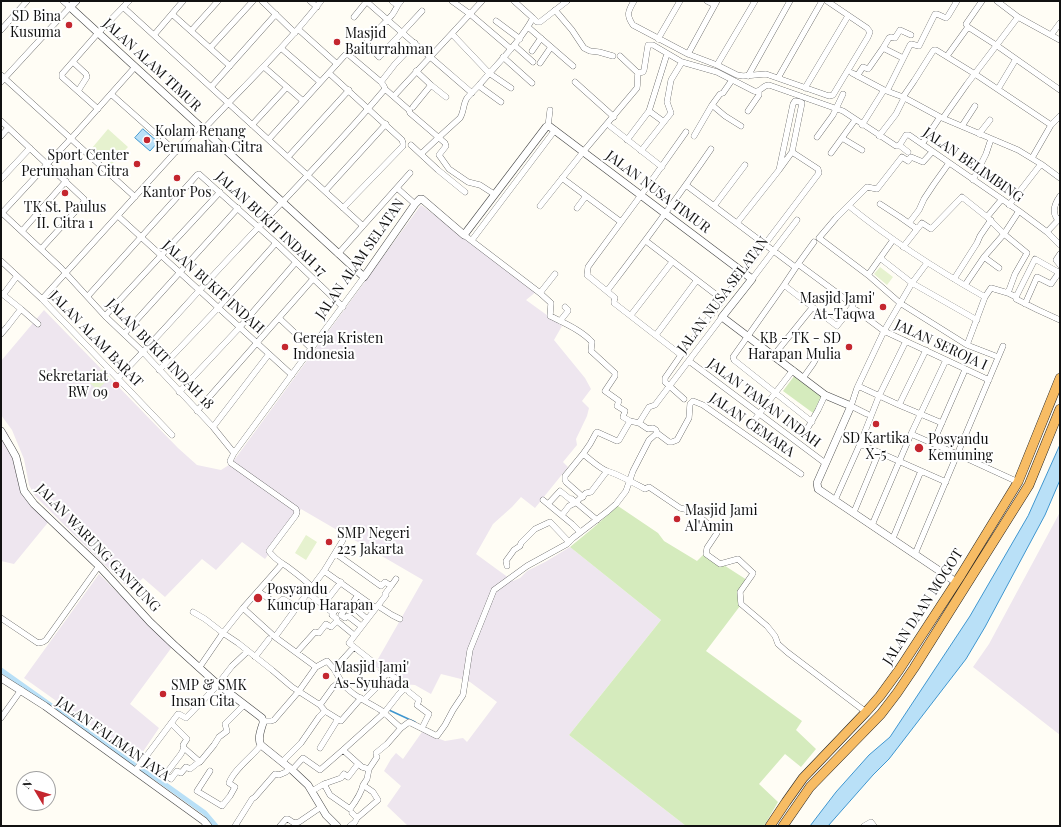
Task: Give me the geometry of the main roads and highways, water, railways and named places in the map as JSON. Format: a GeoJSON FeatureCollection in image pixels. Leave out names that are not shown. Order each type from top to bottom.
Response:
{"type":"FeatureCollection","features":[{"type":"Feature","properties":{"kind":"highway","name":"JALAN DAAN MOGOT"},"geometry":{"type":"LineString","coordinates":[[770,826],[803,778],[880,696],[956,582],[1018,482],[1060,378]]}},
{"type":"Feature","properties":{"kind":"highway","name":"JALAN DAAN MOGOT"},"geometry":{"type":"LineString","coordinates":[[783,826],[810,787],[881,714],[914,668],[1029,485],[1060,409]]}},
{"type":"Feature","properties":{"kind":"highway"},"geometry":{"type":"LineString","coordinates":[[847,732],[847,740],[852,742],[855,741]]}},
{"type":"Feature","properties":{"kind":"highway"},"geometry":{"type":"LineString","coordinates":[[832,746],[840,748],[840,756]]}},
{"type":"Feature","properties":{"kind":"water","name":"Kolam Renang Perumahan Citra"},"geometry":{"type":"Polygon","coordinates":[[[143,129],[158,142],[150,151],[135,138],[143,129]]]}},
{"type":"Feature","properties":{"kind":"water"},"geometry":{"type":"Polygon","coordinates":[[[1060,445],[1060,480],[1045,515],[985,627],[966,659],[889,759],[828,826],[810,826],[836,792],[869,755],[890,737],[970,616],[1028,516],[1060,445]]]}},
{"type":"Feature","properties":{"kind":"waterway"},"geometry":{"type":"LineString","coordinates":[[1,670],[205,813],[216,826]]}},
{"type":"Feature","properties":{"kind":"waterway"},"geometry":{"type":"LineString","coordinates":[[389,710],[415,722]]}},
{"type":"Feature","properties":{"kind":"place","name":"SD Bina Kusuma"},"geometry":{"type":"Point","coordinates":[69,25]}},
{"type":"Feature","properties":{"kind":"place","name":"Masjid Baiturrahman"},"geometry":{"type":"Point","coordinates":[337,42]}},
{"type":"Feature","properties":{"kind":"place","name":"Kolam Renang Perumahan Citra"},"geometry":{"type":"Point","coordinates":[147,140]}},
{"type":"Feature","properties":{"kind":"place","name":"Sport Center Perumahan Citra"},"geometry":{"type":"Point","coordinates":[137,164]}},
{"type":"Feature","properties":{"kind":"place","name":"Kantor Pos"},"geometry":{"type":"Point","coordinates":[177,178]}},
{"type":"Feature","properties":{"kind":"place","name":"TK St. Paulus II. Citra 1"},"geometry":{"type":"Point","coordinates":[65,193]}},
{"type":"Feature","properties":{"kind":"place","name":"Masjid Jami' At-Taqwa"},"geometry":{"type":"Point","coordinates":[883,307]}},
{"type":"Feature","properties":{"kind":"place","name":"Gereja Kristen Indonesia"},"geometry":{"type":"Point","coordinates":[285,347]}},
{"type":"Feature","properties":{"kind":"place","name":"KB - TK - SD Harapan Mulia"},"geometry":{"type":"Point","coordinates":[849,347]}},
{"type":"Feature","properties":{"kind":"place","name":"Sekretariat RW 09"},"geometry":{"type":"Point","coordinates":[116,385]}},
{"type":"Feature","properties":{"kind":"place","name":"SD Kartika X-5"},"geometry":{"type":"Point","coordinates":[876,424]}},
{"type":"Feature","properties":{"kind":"place","name":"Posyandu Kemuning"},"geometry":{"type":"Point","coordinates":[919,448]}},
{"type":"Feature","properties":{"kind":"place","name":"Masjid Jami Al'Amin"},"geometry":{"type":"Point","coordinates":[677,519]}},
{"type":"Feature","properties":{"kind":"place","name":"SMP Negeri 225 Jakarta"},"geometry":{"type":"Point","coordinates":[329,542]}},
{"type":"Feature","properties":{"kind":"place","name":"Posyandu Kuncup Harapan"},"geometry":{"type":"Point","coordinates":[258,598]}},
{"type":"Feature","properties":{"kind":"place","name":"Masjid Jami' As-Syuhada"},"geometry":{"type":"Point","coordinates":[326,676]}},
{"type":"Feature","properties":{"kind":"place","name":"SMP & SMK Insan Cita"},"geometry":{"type":"Point","coordinates":[163,694]}}]}
